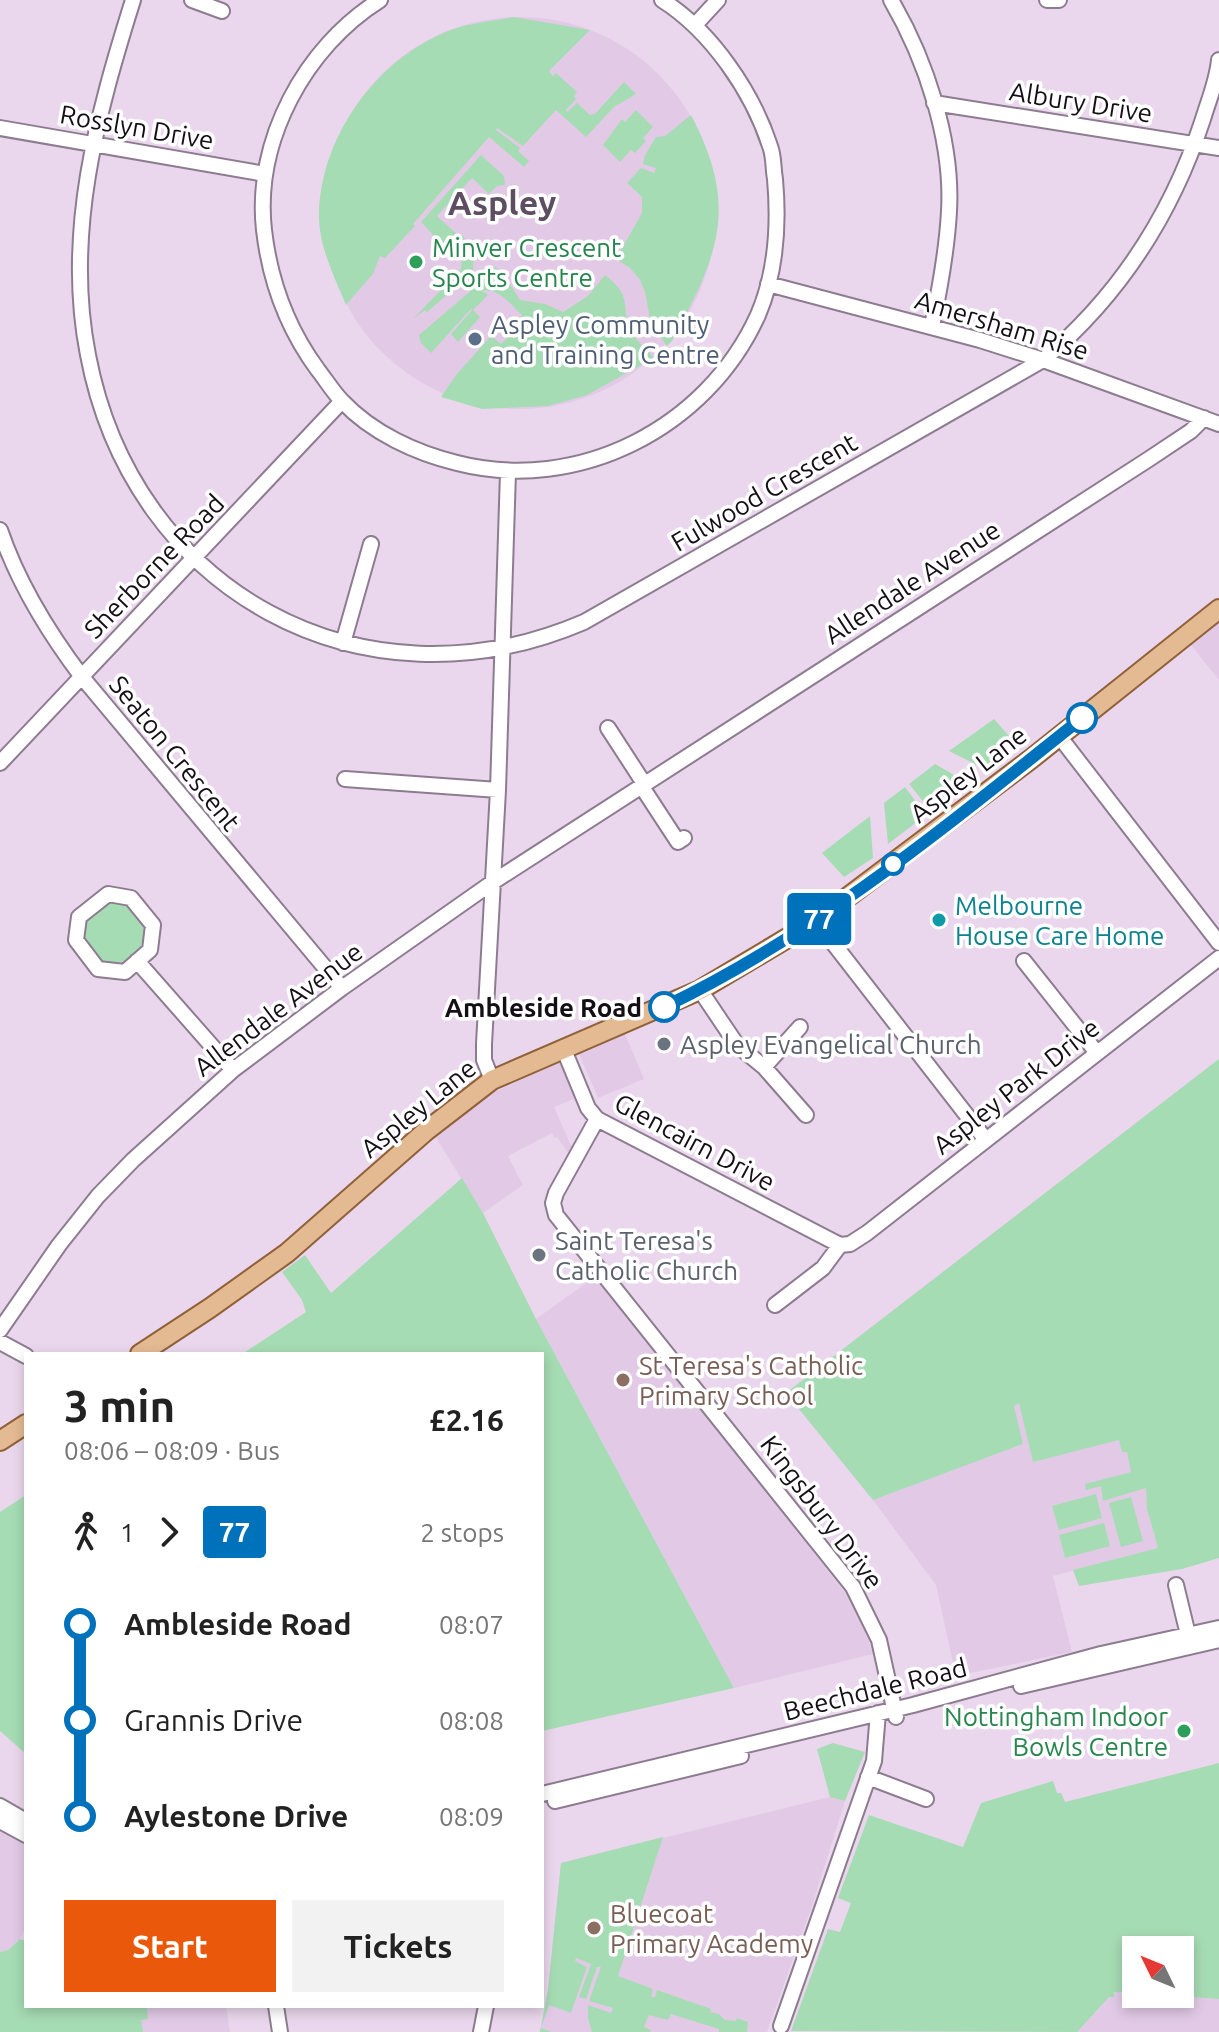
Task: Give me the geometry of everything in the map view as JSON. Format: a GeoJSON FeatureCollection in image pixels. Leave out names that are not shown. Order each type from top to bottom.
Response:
{"type":"FeatureCollection","features":[{"type":"Feature","properties":{"kind":"main road","name":"Aspley Lane"},"geometry":{"type":"LineString","coordinates":[[143,1352],[287,1253],[426,1131],[492,1080],[700,990],[816,921],[1059,736],[1219,609]]}},
{"type":"Feature","properties":{"kind":"main road"},"geometry":{"type":"LineString","coordinates":[[0,1441],[24,1425]]}},
{"type":"Feature","properties":{"kind":"street","name":"Fulwood Crescent"},"geometry":{"type":"LineString","coordinates":[[133,0],[105,90],[81,221],[84,329],[105,421],[134,482],[149,505],[194,559],[221,582],[267,611],[311,632],[343,643],[413,655],[502,649],[552,636],[612,608],[1043,360],[1103,301],[1158,225],[1195,144],[1219,60]]}},
{"type":"Feature","properties":{"kind":"street"},"geometry":{"type":"LineString","coordinates":[[192,0],[222,11]]}},
{"type":"Feature","properties":{"kind":"street"},"geometry":{"type":"LineString","coordinates":[[380,0],[359,13],[334,38],[295,90],[279,126],[265,174],[263,224],[276,291],[290,327],[342,401],[376,427],[432,457],[475,468],[508,472],[552,468],[605,456],[631,445],[683,414],[708,389],[745,341],[759,312],[768,284],[777,223],[771,148],[739,82],[708,38],[662,0]]}},
{"type":"Feature","properties":{"kind":"street"},"geometry":{"type":"LineString","coordinates":[[695,25],[718,0]]}},
{"type":"Feature","properties":{"kind":"street"},"geometry":{"type":"LineString","coordinates":[[891,0],[922,62],[941,132],[950,208],[944,267],[932,326]]}},
{"type":"Feature","properties":{"kind":"street"},"geometry":{"type":"LineString","coordinates":[[1047,0],[1059,0]]}},
{"type":"Feature","properties":{"kind":"street","name":"Albury Drive"},"geometry":{"type":"LineString","coordinates":[[934,103],[1219,148]]}},
{"type":"Feature","properties":{"kind":"street","name":"Rosslyn Drive"},"geometry":{"type":"LineString","coordinates":[[0,128],[265,174]]}},
{"type":"Feature","properties":{"kind":"street","name":"Amersham Rise"},"geometry":{"type":"LineString","coordinates":[[768,284],[932,326],[1043,360],[1215,421]]}},
{"type":"Feature","properties":{"kind":"street","name":"Sherborne Road"},"geometry":{"type":"LineString","coordinates":[[0,763],[342,401]]}},
{"type":"Feature","properties":{"kind":"street","name":"Allendale Avenue"},"geometry":{"type":"LineString","coordinates":[[0,1330],[59,1245],[98,1196],[133,1160],[233,1070],[342,988],[493,882],[1191,431],[1215,421]]}},
{"type":"Feature","properties":{"kind":"street"},"geometry":{"type":"LineString","coordinates":[[492,1080],[484,1060],[484,1044],[498,790],[508,472]]}},
{"type":"Feature","properties":{"kind":"street","name":"Seaton Crescent"},"geometry":{"type":"LineString","coordinates":[[0,530],[25,587],[58,644],[82,677],[342,988]]}},
{"type":"Feature","properties":{"kind":"street"},"geometry":{"type":"LineString","coordinates":[[343,643],[371,544]]}},
{"type":"Feature","properties":{"kind":"street"},"geometry":{"type":"LineString","coordinates":[[608,728],[678,842],[684,838]]}},
{"type":"Feature","properties":{"kind":"street"},"geometry":{"type":"LineString","coordinates":[[1059,736],[1219,943]]}},
{"type":"Feature","properties":{"kind":"street"},"geometry":{"type":"LineString","coordinates":[[345,779],[498,790]]}},
{"type":"Feature","properties":{"kind":"street"},"geometry":{"type":"LineString","coordinates":[[103,896],[127,896],[152,921],[152,946],[137,961],[125,972],[102,971],[77,944],[79,917],[103,896]]}},
{"type":"Feature","properties":{"kind":"street"},"geometry":{"type":"LineString","coordinates":[[816,921],[986,1140]]}},
{"type":"Feature","properties":{"kind":"street","name":"Aspley Park Drive"},"geometry":{"type":"LineString","coordinates":[[840,1245],[850,1244],[867,1233],[1219,958]]}},
{"type":"Feature","properties":{"kind":"street"},"geometry":{"type":"LineString","coordinates":[[137,961],[233,1070]]}},
{"type":"Feature","properties":{"kind":"street"},"geometry":{"type":"LineString","coordinates":[[1024,961],[1097,1053]]}},
{"type":"Feature","properties":{"kind":"street"},"geometry":{"type":"LineString","coordinates":[[700,990],[737,1045],[764,1067],[806,1115]]}},
{"type":"Feature","properties":{"kind":"street"},"geometry":{"type":"LineString","coordinates":[[764,1067],[800,1027]]}},
{"type":"Feature","properties":{"kind":"street","name":"Glencairn Drive"},"geometry":{"type":"LineString","coordinates":[[564,1050],[588,1108],[597,1119],[840,1245]]}},
{"type":"Feature","properties":{"kind":"street"},"geometry":{"type":"LineString","coordinates":[[783,1115],[795,1103]]}},
{"type":"Feature","properties":{"kind":"street","name":"Kingsbury Drive"},"geometry":{"type":"LineString","coordinates":[[597,1119],[556,1193],[553,1203],[556,1215],[853,1587],[879,1640],[895,1713]]}},
{"type":"Feature","properties":{"kind":"street"},"geometry":{"type":"LineString","coordinates":[[775,1305],[823,1268],[840,1245]]}},
{"type":"Feature","properties":{"kind":"street"},"geometry":{"type":"LineString","coordinates":[[0,1342],[24,1355]]}},
{"type":"Feature","properties":{"kind":"street"},"geometry":{"type":"LineString","coordinates":[[1176,1585],[1189,1641]]}},
{"type":"Feature","properties":{"kind":"street","name":"Beechdale Road"},"geometry":{"type":"LineString","coordinates":[[1189,1641],[1219,1628]]}},
{"type":"Feature","properties":{"kind":"street","name":"Beechdale Road"},"geometry":{"type":"LineString","coordinates":[[544,1794],[895,1713],[1102,1654],[1189,1641],[1219,1640]]}},
{"type":"Feature","properties":{"kind":"street"},"geometry":{"type":"LineString","coordinates":[[781,2026],[868,1777],[877,1748],[878,1717]]}},
{"type":"Feature","properties":{"kind":"street","name":"Beechdale Road"},"geometry":{"type":"LineString","coordinates":[[544,1804],[680,1772],[878,1717]]}},
{"type":"Feature","properties":{"kind":"street"},"geometry":{"type":"LineString","coordinates":[[868,1777],[926,1799]]}},
{"type":"Feature","properties":{"kind":"street"},"geometry":{"type":"LineString","coordinates":[[0,1806],[24,1820]]}},
{"type":"Feature","properties":{"kind":"street"},"geometry":{"type":"LineString","coordinates":[[0,1821],[24,1834]]}},
{"type":"Feature","properties":{"kind":"street"},"geometry":{"type":"LineString","coordinates":[[276,2008],[280,2032]]}},
{"type":"Feature","properties":{"kind":"street"},"geometry":{"type":"LineString","coordinates":[[481,2032],[486,2008]]}},
{"type":"Feature","properties":{"kind":"shaded area"},"geometry":{"type":"Polygon","coordinates":[[[520,17],[558,21],[595,32],[629,50],[659,74],[683,104],[701,138],[712,175],[716,213],[712,251],[701,288],[683,322],[659,352],[629,376],[595,394],[558,405],[520,409],[482,405],[445,394],[411,376],[381,352],[357,322],[339,288],[328,251],[324,213],[328,175],[339,138],[357,104],[381,74],[411,50],[445,32],[482,21],[520,17]]]}},
{"type":"Feature","properties":{"kind":"shaded area"},"geometry":{"type":"Polygon","coordinates":[[[1219,623],[1219,680],[1191,645],[1219,623]]]}},
{"type":"Feature","properties":{"kind":"shaded area"},"geometry":{"type":"Polygon","coordinates":[[[625,1034],[644,1079],[598,1098],[579,1054],[625,1034]]]}},
{"type":"Feature","properties":{"kind":"shaded area"},"geometry":{"type":"Polygon","coordinates":[[[1219,1059],[1147,1509],[1158,1548],[1053,1576],[1072,1652],[956,1676],[936,1585],[873,1500],[786,1393],[1219,1059]]]}},
{"type":"Feature","properties":{"kind":"shaded area"},"geometry":{"type":"Polygon","coordinates":[[[561,1061],[576,1098],[554,1107],[572,1148],[568,1153],[552,1133],[508,1156],[523,1185],[483,1213],[436,1138],[486,1096],[561,1061]]]}},
{"type":"Feature","properties":{"kind":"shaded area"},"geometry":{"type":"Polygon","coordinates":[[[596,1276],[847,1595],[860,1617],[873,1654],[734,1688],[536,1319],[596,1276]]]}},
{"type":"Feature","properties":{"kind":"shaded area"},"geometry":{"type":"Polygon","coordinates":[[[830,1797],[845,1801],[767,2032],[540,2032],[548,1990],[561,1863],[830,1797]]]}},
{"type":"Feature","properties":{"kind":"shaded area"},"geometry":{"type":"Polygon","coordinates":[[[0,1832],[24,1844],[24,1930],[8,1950],[0,1952],[0,1832]]]}},
{"type":"Feature","properties":{"kind":"shaded area"},"geometry":{"type":"Polygon","coordinates":[[[1103,1991],[1122,1992],[1122,2008],[1194,2008],[1194,1997],[1219,1999],[1219,2032],[1065,2032],[1103,1991]]]}},
{"type":"Feature","properties":{"kind":"shaded area"},"geometry":{"type":"Polygon","coordinates":[[[133,2008],[226,2008],[230,2032],[137,2032],[133,2008]]]}},
{"type":"Feature","properties":{"kind":"green space"},"geometry":{"type":"Polygon","coordinates":[[[514,17],[590,30],[549,71],[553,76],[556,73],[577,92],[567,112],[577,103],[590,115],[595,114],[624,82],[636,94],[614,107],[586,137],[556,110],[523,146],[497,128],[520,148],[518,151],[529,161],[524,167],[489,137],[413,224],[415,226],[385,258],[380,256],[373,274],[346,305],[324,248],[319,224],[322,183],[342,128],[377,80],[422,44],[456,28],[514,17]]]}},
{"type":"Feature","properties":{"kind":"green space"},"geometry":{"type":"Polygon","coordinates":[[[636,110],[653,127],[635,153],[631,150],[620,162],[603,145],[622,119],[625,122],[636,110]]]}},
{"type":"Feature","properties":{"kind":"green space"},"geometry":{"type":"Polygon","coordinates":[[[691,115],[715,177],[719,205],[717,231],[701,282],[667,346],[651,324],[640,280],[630,268],[616,259],[642,213],[642,197],[627,183],[641,168],[654,173],[656,168],[643,164],[656,137],[665,136],[691,115]]]}},
{"type":"Feature","properties":{"kind":"green space"},"geometry":{"type":"Polygon","coordinates":[[[481,155],[504,176],[505,185],[497,186],[489,194],[472,178],[437,216],[461,238],[463,235],[470,251],[456,252],[421,222],[481,155]]]}},
{"type":"Feature","properties":{"kind":"green space"},"geometry":{"type":"Polygon","coordinates":[[[474,255],[473,269],[468,277],[427,312],[425,310],[413,319],[461,269],[462,258],[474,255]]]}},
{"type":"Feature","properties":{"kind":"green space"},"geometry":{"type":"Polygon","coordinates":[[[495,267],[503,273],[520,300],[545,304],[563,312],[588,296],[605,275],[620,290],[632,333],[654,358],[587,395],[548,406],[482,409],[441,397],[491,336],[501,344],[513,332],[507,326],[515,317],[518,319],[522,315],[499,294],[482,291],[488,295],[473,310],[480,317],[458,342],[451,334],[471,309],[431,353],[421,343],[419,335],[480,283],[489,269],[495,267]]]}},
{"type":"Feature","properties":{"kind":"green space"},"geometry":{"type":"Polygon","coordinates":[[[994,719],[1017,745],[985,769],[949,751],[994,719]]]}},
{"type":"Feature","properties":{"kind":"green space"},"geometry":{"type":"Polygon","coordinates":[[[935,764],[968,783],[931,811],[909,784],[935,764]]]}},
{"type":"Feature","properties":{"kind":"green space"},"geometry":{"type":"Polygon","coordinates":[[[905,787],[926,815],[888,844],[884,803],[905,787]]]}},
{"type":"Feature","properties":{"kind":"green space"},"geometry":{"type":"Polygon","coordinates":[[[870,816],[873,858],[844,877],[822,853],[870,816]]]}},
{"type":"Feature","properties":{"kind":"green space"},"geometry":{"type":"Polygon","coordinates":[[[114,903],[136,911],[144,933],[136,955],[114,963],[92,955],[84,933],[92,911],[114,903]]]}},
{"type":"Feature","properties":{"kind":"green space"},"geometry":{"type":"Polygon","coordinates":[[[1219,1059],[1219,1558],[1182,1569],[1079,1586],[1073,1570],[1158,1548],[1147,1509],[1146,1488],[1103,1501],[1101,1486],[1086,1490],[1085,1484],[1131,1472],[1127,1452],[1122,1452],[1119,1440],[1033,1462],[1019,1403],[1014,1406],[1023,1444],[873,1500],[786,1393],[1219,1059]]]}},
{"type":"Feature","properties":{"kind":"green space"},"geometry":{"type":"Polygon","coordinates":[[[462,1178],[734,1688],[544,1731],[544,1352],[245,1352],[306,1312],[302,1300],[282,1272],[305,1255],[331,1293],[462,1178]]]}},
{"type":"Feature","properties":{"kind":"green space"},"geometry":{"type":"Polygon","coordinates":[[[1096,1494],[1102,1518],[1059,1530],[1052,1506],[1096,1494]]]}},
{"type":"Feature","properties":{"kind":"green space"},"geometry":{"type":"Polygon","coordinates":[[[24,1496],[24,1752],[0,1731],[0,1512],[24,1496]]]}},
{"type":"Feature","properties":{"kind":"green space"},"geometry":{"type":"Polygon","coordinates":[[[1131,1497],[1143,1541],[1121,1547],[1109,1503],[1131,1497]]]}},
{"type":"Feature","properties":{"kind":"green space"},"geometry":{"type":"Polygon","coordinates":[[[1104,1523],[1110,1546],[1065,1558],[1059,1535],[1104,1523]]]}},
{"type":"Feature","properties":{"kind":"green space"},"geometry":{"type":"Polygon","coordinates":[[[833,1743],[865,1752],[845,1801],[830,1797],[817,1749],[833,1743]]]}},
{"type":"Feature","properties":{"kind":"green space"},"geometry":{"type":"Polygon","coordinates":[[[1219,1763],[1219,1999],[1194,1997],[1194,1936],[1122,1936],[1122,1992],[1114,1992],[1114,1997],[1109,1997],[1077,2032],[791,2031],[828,1929],[840,1932],[851,1903],[838,1898],[869,1815],[963,1847],[981,1803],[1053,1781],[1057,1793],[1061,1793],[1065,1802],[1219,1763]]]}},
{"type":"Feature","properties":{"kind":"green space","name":"Bluecoat Primary Academy"},"geometry":{"type":"Polygon","coordinates":[[[663,1837],[618,1976],[653,1989],[651,1997],[655,1997],[657,1990],[711,2009],[710,2012],[719,2014],[725,2020],[736,2021],[737,2018],[748,2022],[747,2032],[719,2032],[719,2029],[671,2014],[668,2020],[649,2015],[644,2027],[650,2032],[592,2032],[588,2005],[611,2013],[613,2008],[589,2001],[601,1967],[597,1967],[586,1999],[579,1997],[591,1964],[576,1958],[575,1961],[587,1967],[571,2013],[549,2005],[541,2028],[551,2032],[540,2032],[548,1990],[561,1863],[663,1837]]]}},
{"type":"Feature","properties":{"kind":"green space"},"geometry":{"type":"Polygon","coordinates":[[[20,1939],[24,1940],[24,2008],[147,2008],[148,2019],[141,2020],[143,2032],[0,2032],[0,1952],[8,1950],[20,1939]]]}},
{"type":"Feature","properties":{"kind":"bus line","name":"77"},"geometry":{"type":"LineString","coordinates":[[664,1007],[700,990],[816,921],[1082,718]]}},
{"type":"Feature","properties":{"kind":"place","name":"Minver Crescent Sports Centre"},"geometry":{"type":"Point","coordinates":[416,262]}},
{"type":"Feature","properties":{"kind":"place","name":"Aspley Community and Training Centre"},"geometry":{"type":"Point","coordinates":[475,339]}},
{"type":"Feature","properties":{"kind":"place","name":"Melbourne House Care Home"},"geometry":{"type":"Point","coordinates":[939,920]}},
{"type":"Feature","properties":{"kind":"place","name":"Ambleside Road"},"geometry":{"type":"Point","coordinates":[664,1007]}},
{"type":"Feature","properties":{"kind":"place","name":"Aspley Evangelical Church"},"geometry":{"type":"Point","coordinates":[664,1044]}},
{"type":"Feature","properties":{"kind":"place","name":"Saint Teresa's Catholic Church"},"geometry":{"type":"Point","coordinates":[539,1255]}},
{"type":"Feature","properties":{"kind":"place","name":"St Teresa's Catholic Primary School"},"geometry":{"type":"Point","coordinates":[623,1380]}},
{"type":"Feature","properties":{"kind":"place","name":"Nottingham Indoor Bowls Centre"},"geometry":{"type":"Point","coordinates":[1184,1731]}},
{"type":"Feature","properties":{"kind":"place","name":"Bluecoat Primary Academy"},"geometry":{"type":"Point","coordinates":[594,1928]}},
{"type":"Feature","properties":{"kind":"district","name":"Aspley"},"geometry":{"type":"Point","coordinates":[502,202]}}]}
